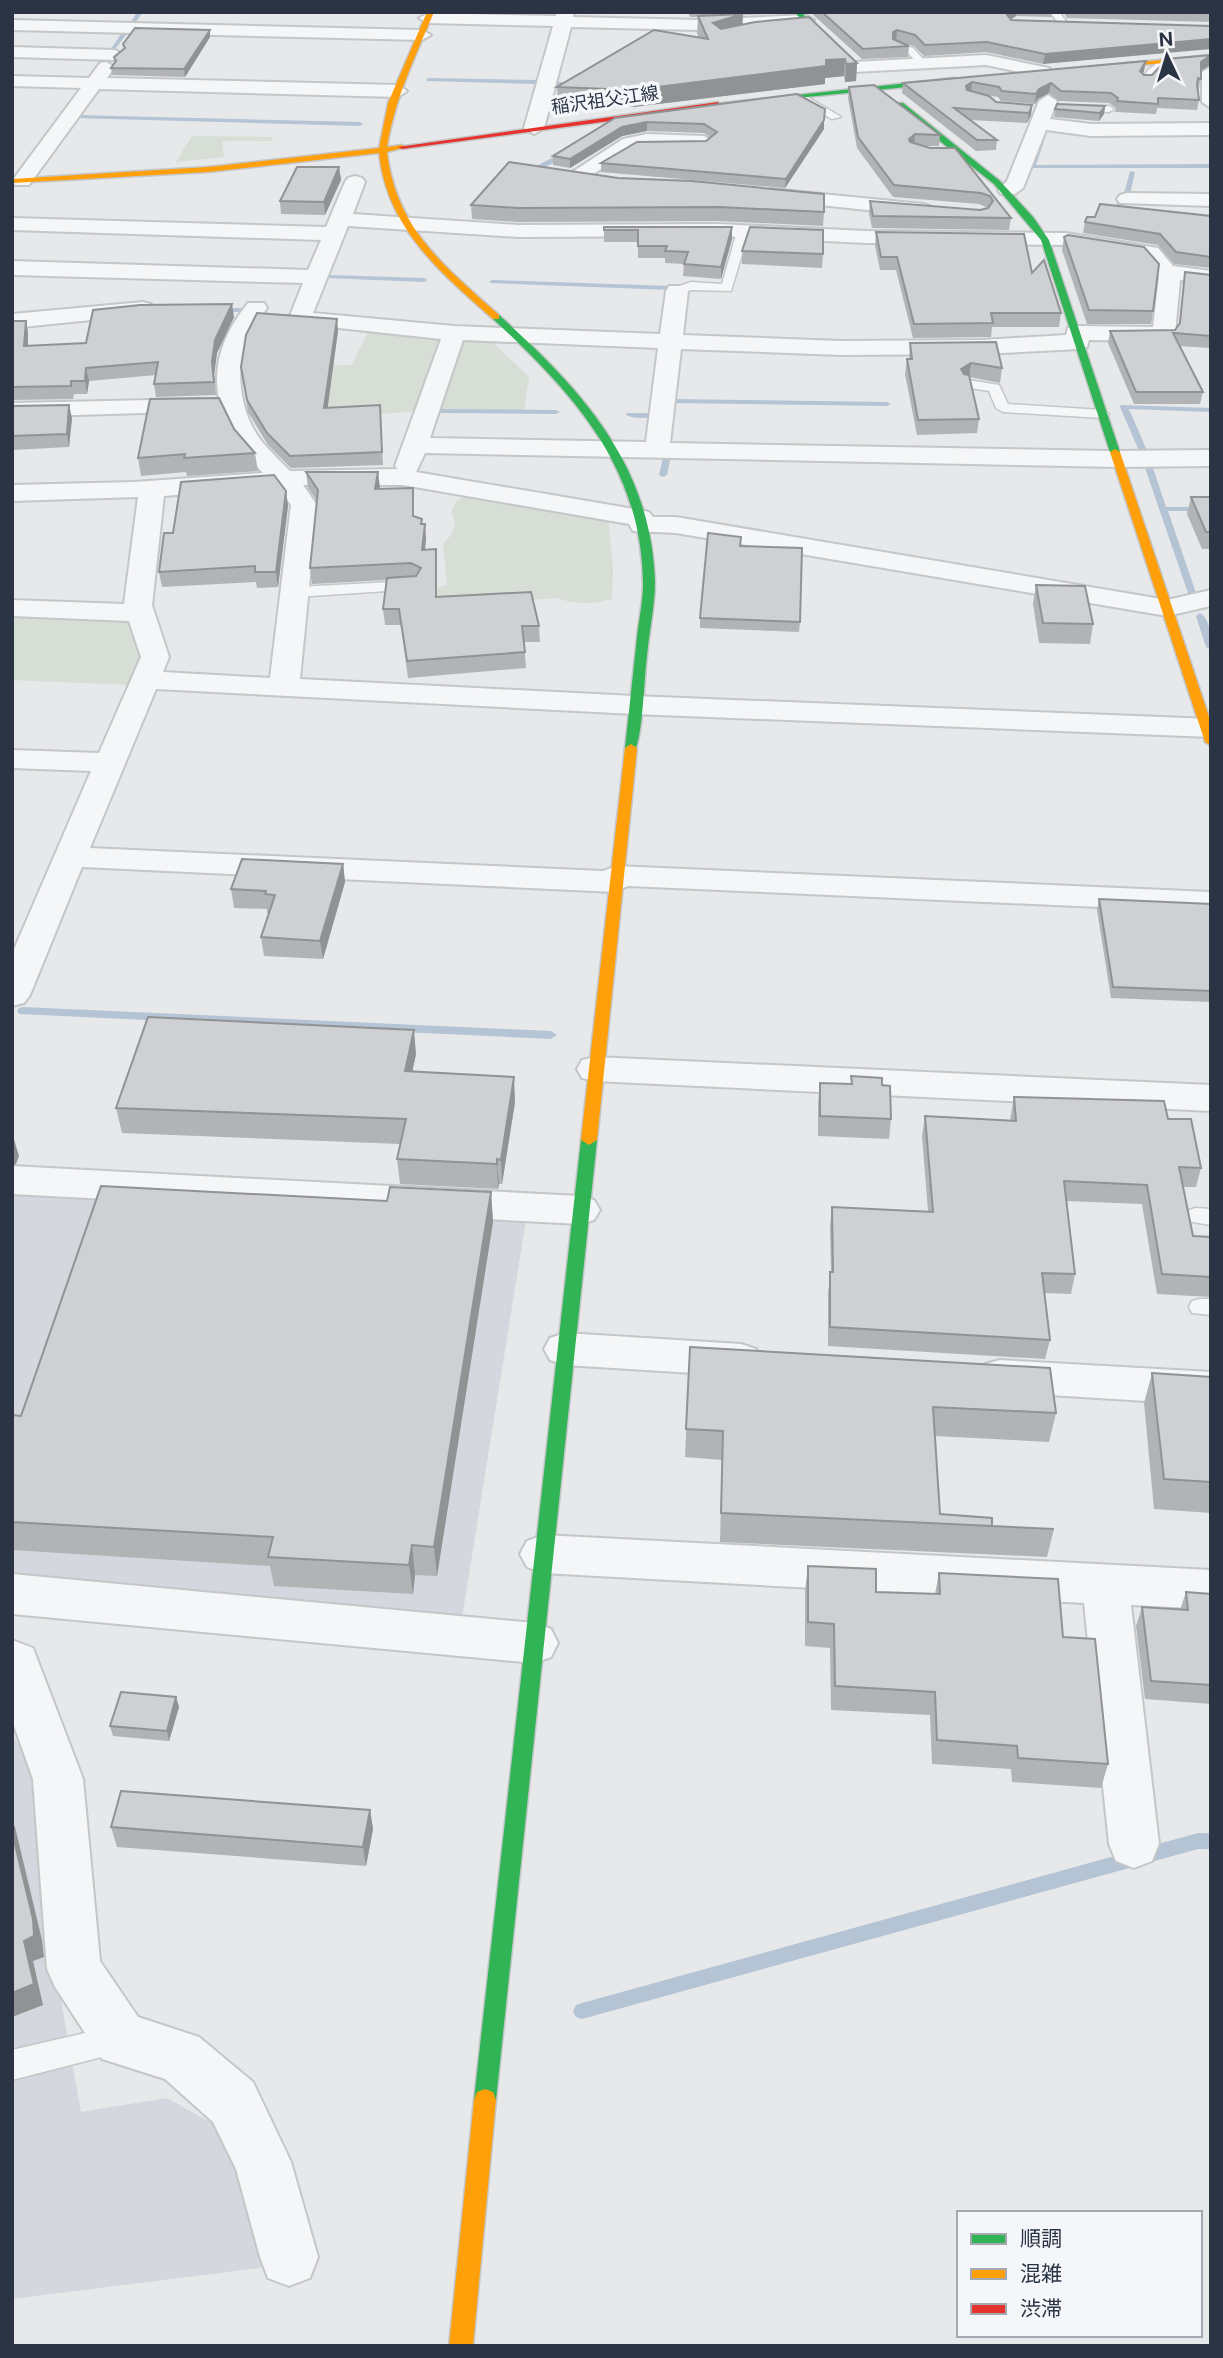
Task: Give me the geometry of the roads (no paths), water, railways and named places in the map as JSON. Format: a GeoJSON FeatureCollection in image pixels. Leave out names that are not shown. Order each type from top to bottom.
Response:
{"type":"FeatureCollection","features":[{"type":"Feature","properties":{"kind":"street"},"geometry":{"type":"LineString","coordinates":[[16,186],[147,12]]}},
{"type":"Feature","properties":{"kind":"street"},"geometry":{"type":"LineString","coordinates":[[12,25],[135,28],[565,17],[699,24],[806,21],[877,87],[1008,190],[1030,214],[1045,240],[1209,733],[146,680]]}},
{"type":"Feature","properties":{"kind":"street"},"geometry":{"type":"LineString","coordinates":[[534,128],[565,17]]}},
{"type":"Feature","properties":{"kind":"street"},"geometry":{"type":"LineString","coordinates":[[1040,24],[1065,21]]}},
{"type":"Feature","properties":{"kind":"street"},"geometry":{"type":"LineString","coordinates":[[427,22],[388,116],[383,150],[388,182],[403,222],[444,270],[564,382],[595,419],[621,461],[641,522],[649,583],[467,2263],[461,2346]]}},
{"type":"Feature","properties":{"kind":"street"},"geometry":{"type":"LineString","coordinates":[[984,71],[1009,44]]}},
{"type":"Feature","properties":{"kind":"street"},"geometry":{"type":"LineString","coordinates":[[1166,61],[1181,49],[1211,45]]}},
{"type":"Feature","properties":{"kind":"street"},"geometry":{"type":"LineString","coordinates":[[12,52],[115,55]]}},
{"type":"Feature","properties":{"kind":"street"},"geometry":{"type":"LineString","coordinates":[[1079,68],[1211,57]]}},
{"type":"Feature","properties":{"kind":"street"},"geometry":{"type":"LineString","coordinates":[[854,67],[922,63],[984,71],[1048,71],[1041,113],[1016,184],[1008,190]]}},
{"type":"Feature","properties":{"kind":"street","name":"稲沢祖父江線"},"geometry":{"type":"LineString","coordinates":[[16,186],[316,161],[534,128],[877,87],[984,71]]}},
{"type":"Feature","properties":{"kind":"street"},"geometry":{"type":"LineString","coordinates":[[1211,72],[1211,102]]}},
{"type":"Feature","properties":{"kind":"street"},"geometry":{"type":"LineString","coordinates":[[12,81],[398,91]]}},
{"type":"Feature","properties":{"kind":"street"},"geometry":{"type":"LineString","coordinates":[[699,164],[704,142],[702,106]]}},
{"type":"Feature","properties":{"kind":"street"},"geometry":{"type":"LineString","coordinates":[[1041,113],[1091,130],[1211,128]]}},
{"type":"Feature","properties":{"kind":"street"},"geometry":{"type":"LineString","coordinates":[[572,178],[630,143],[647,140],[704,142]]}},
{"type":"Feature","properties":{"kind":"street"},"geometry":{"type":"LineString","coordinates":[[22,145],[48,146]]}},
{"type":"Feature","properties":{"kind":"street"},"geometry":{"type":"LineString","coordinates":[[548,173],[607,182]]}},
{"type":"Feature","properties":{"kind":"street"},"geometry":{"type":"LineString","coordinates":[[300,318],[355,182]]}},
{"type":"Feature","properties":{"kind":"street"},"geometry":{"type":"LineString","coordinates":[[743,231],[750,199],[809,198],[946,212]]}},
{"type":"Feature","properties":{"kind":"street"},"geometry":{"type":"LineString","coordinates":[[801,233],[809,198]]}},
{"type":"Feature","properties":{"kind":"street"},"geometry":{"type":"LineString","coordinates":[[1127,199],[1211,200]]}},
{"type":"Feature","properties":{"kind":"street"},"geometry":{"type":"LineString","coordinates":[[994,213],[1030,214]]}},
{"type":"Feature","properties":{"kind":"street"},"geometry":{"type":"LineString","coordinates":[[12,224],[337,226],[403,222],[518,231],[743,231],[1066,239],[1150,253],[1170,273],[1211,278]]}},
{"type":"Feature","properties":{"kind":"street"},"geometry":{"type":"LineString","coordinates":[[12,268],[317,277]]}},
{"type":"Feature","properties":{"kind":"street"},"geometry":{"type":"LineString","coordinates":[[224,307],[278,311],[284,317],[454,333],[841,348],[982,348],[1077,338],[1164,334],[1170,273]]}},
{"type":"Feature","properties":{"kind":"street"},"geometry":{"type":"LineString","coordinates":[[656,450],[677,291]]}},
{"type":"Feature","properties":{"kind":"street"},"geometry":{"type":"LineString","coordinates":[[12,321],[87,312],[161,308]]}},
{"type":"Feature","properties":{"kind":"street"},"geometry":{"type":"LineString","coordinates":[[256,308],[243,322],[232,344],[226,375],[231,405],[251,445],[284,477],[304,505],[284,687]]}},
{"type":"Feature","properties":{"kind":"street"},"geometry":{"type":"LineString","coordinates":[[402,477],[416,445],[454,333]]}},
{"type":"Feature","properties":{"kind":"street"},"geometry":{"type":"LineString","coordinates":[[12,410],[231,405]]}},
{"type":"Feature","properties":{"kind":"street"},"geometry":{"type":"LineString","coordinates":[[416,445],[1211,458]]}},
{"type":"Feature","properties":{"kind":"street"},"geometry":{"type":"LineString","coordinates":[[12,493],[152,489],[284,477],[402,477],[641,522],[676,525],[1167,608],[1211,598]]}},
{"type":"Feature","properties":{"kind":"street"},"geometry":{"type":"LineString","coordinates":[[12,995],[155,657],[138,605],[152,489]]}},
{"type":"Feature","properties":{"kind":"street"},"geometry":{"type":"LineString","coordinates":[[12,608],[140,613]]}},
{"type":"Feature","properties":{"kind":"street"},"geometry":{"type":"LineString","coordinates":[[12,759],[110,763]]}},
{"type":"Feature","properties":{"kind":"street"},"geometry":{"type":"LineString","coordinates":[[71,857],[1211,902]]}},
{"type":"Feature","properties":{"kind":"street"},"geometry":{"type":"LineString","coordinates":[[595,1069],[1211,1098]]}},
{"type":"Feature","properties":{"kind":"street"},"geometry":{"type":"LineString","coordinates":[[12,1180],[580,1210]]}},
{"type":"Feature","properties":{"kind":"street"},"geometry":{"type":"LineString","coordinates":[[565,1349],[785,1363]]}},
{"type":"Feature","properties":{"kind":"street"},"geometry":{"type":"LineString","coordinates":[[964,1374],[1211,1389]]}},
{"type":"Feature","properties":{"kind":"street"},"geometry":{"type":"LineString","coordinates":[[543,1553],[1211,1590]]}},
{"type":"Feature","properties":{"kind":"street"},"geometry":{"type":"LineString","coordinates":[[1105,1584],[1134,1844]]}},
{"type":"Feature","properties":{"kind":"street"},"geometry":{"type":"LineString","coordinates":[[12,1594],[534,1643]]}},
{"type":"Feature","properties":{"kind":"street"},"geometry":{"type":"LineString","coordinates":[[12,1661],[16,1663],[58,1779],[74,1969],[121,2040],[180,2056],[233,2102],[263,2162],[289,2257]]}},
{"type":"Feature","properties":{"kind":"lane"},"geometry":{"type":"LineString","coordinates":[[743,35],[806,21]]}},
{"type":"Feature","properties":{"kind":"lane"},"geometry":{"type":"LineString","coordinates":[[897,46],[910,50],[922,63]]}},
{"type":"Feature","properties":{"kind":"lane"},"geometry":{"type":"LineString","coordinates":[[1146,80],[1151,72],[1166,61]]}},
{"type":"Feature","properties":{"kind":"lane"},"geometry":{"type":"LineString","coordinates":[[795,95],[836,117]]}},
{"type":"Feature","properties":{"kind":"lane"},"geometry":{"type":"LineString","coordinates":[[805,117],[816,116],[824,110]]}},
{"type":"Feature","properties":{"kind":"lane"},"geometry":{"type":"LineString","coordinates":[[1041,113],[1110,110]]}},
{"type":"Feature","properties":{"kind":"lane"},"geometry":{"type":"LineString","coordinates":[[938,153],[960,152]]}},
{"type":"Feature","properties":{"kind":"lane"},"geometry":{"type":"LineString","coordinates":[[677,291],[691,286],[727,288],[743,231]]}},
{"type":"Feature","properties":{"kind":"lane"},"geometry":{"type":"LineString","coordinates":[[969,384],[994,388],[1003,408],[1102,414]]}},
{"type":"Feature","properties":{"kind":"lane"},"geometry":{"type":"LineString","coordinates":[[296,592],[412,586]]}},
{"type":"Feature","properties":{"kind":"lane"},"geometry":{"type":"LineString","coordinates":[[12,2065],[121,2040]]}},
{"type":"Feature","properties":{"kind":"waterway"},"geometry":{"type":"LineString","coordinates":[[130,26],[140,12]]}},
{"type":"Feature","properties":{"kind":"waterway"},"geometry":{"type":"LineString","coordinates":[[110,52],[126,31]]}},
{"type":"Feature","properties":{"kind":"waterway"},"geometry":{"type":"LineString","coordinates":[[428,80],[536,82]]}},
{"type":"Feature","properties":{"kind":"waterway"},"geometry":{"type":"LineString","coordinates":[[552,83],[581,86]]}},
{"type":"Feature","properties":{"kind":"waterway"},"geometry":{"type":"LineString","coordinates":[[77,117],[360,124]]}},
{"type":"Feature","properties":{"kind":"waterway"},"geometry":{"type":"LineString","coordinates":[[1034,164],[1043,135]]}},
{"type":"Feature","properties":{"kind":"waterway"},"geometry":{"type":"LineString","coordinates":[[525,171],[535,170],[565,153]]}},
{"type":"Feature","properties":{"kind":"waterway"},"geometry":{"type":"LineString","coordinates":[[1033,167],[1211,166]]}},
{"type":"Feature","properties":{"kind":"waterway"},"geometry":{"type":"LineString","coordinates":[[1130,209],[1116,208],[1128,190],[1132,172]]}},
{"type":"Feature","properties":{"kind":"waterway"},"geometry":{"type":"LineString","coordinates":[[329,277],[424,280]]}},
{"type":"Feature","properties":{"kind":"waterway"},"geometry":{"type":"LineString","coordinates":[[492,282],[671,288]]}},
{"type":"Feature","properties":{"kind":"waterway"},"geometry":{"type":"LineString","coordinates":[[216,310],[244,310]]}},
{"type":"Feature","properties":{"kind":"waterway"},"geometry":{"type":"LineString","coordinates":[[673,401],[887,404]]}},
{"type":"Feature","properties":{"kind":"waterway"},"geometry":{"type":"LineString","coordinates":[[1144,453],[1124,407],[1211,410]]}},
{"type":"Feature","properties":{"kind":"waterway"},"geometry":{"type":"LineString","coordinates":[[439,411],[556,412]]}},
{"type":"Feature","properties":{"kind":"waterway"},"geometry":{"type":"LineString","coordinates":[[630,415],[652,415]]}},
{"type":"Feature","properties":{"kind":"waterway"},"geometry":{"type":"LineString","coordinates":[[663,475],[667,455]]}},
{"type":"Feature","properties":{"kind":"waterway"},"geometry":{"type":"LineString","coordinates":[[1147,462],[1163,509]]}},
{"type":"Feature","properties":{"kind":"waterway"},"geometry":{"type":"LineString","coordinates":[[1163,509],[1211,509]]}},
{"type":"Feature","properties":{"kind":"waterway"},"geometry":{"type":"LineString","coordinates":[[1163,509],[1192,593]]}},
{"type":"Feature","properties":{"kind":"waterway"},"geometry":{"type":"LineString","coordinates":[[1200,616],[1211,647]]}},
{"type":"Feature","properties":{"kind":"waterway"},"geometry":{"type":"LineString","coordinates":[[23,1011],[551,1035]]}},
{"type":"Feature","properties":{"kind":"waterway"},"geometry":{"type":"LineString","coordinates":[[582,2011],[1198,1841],[1211,1841]]}}]}
